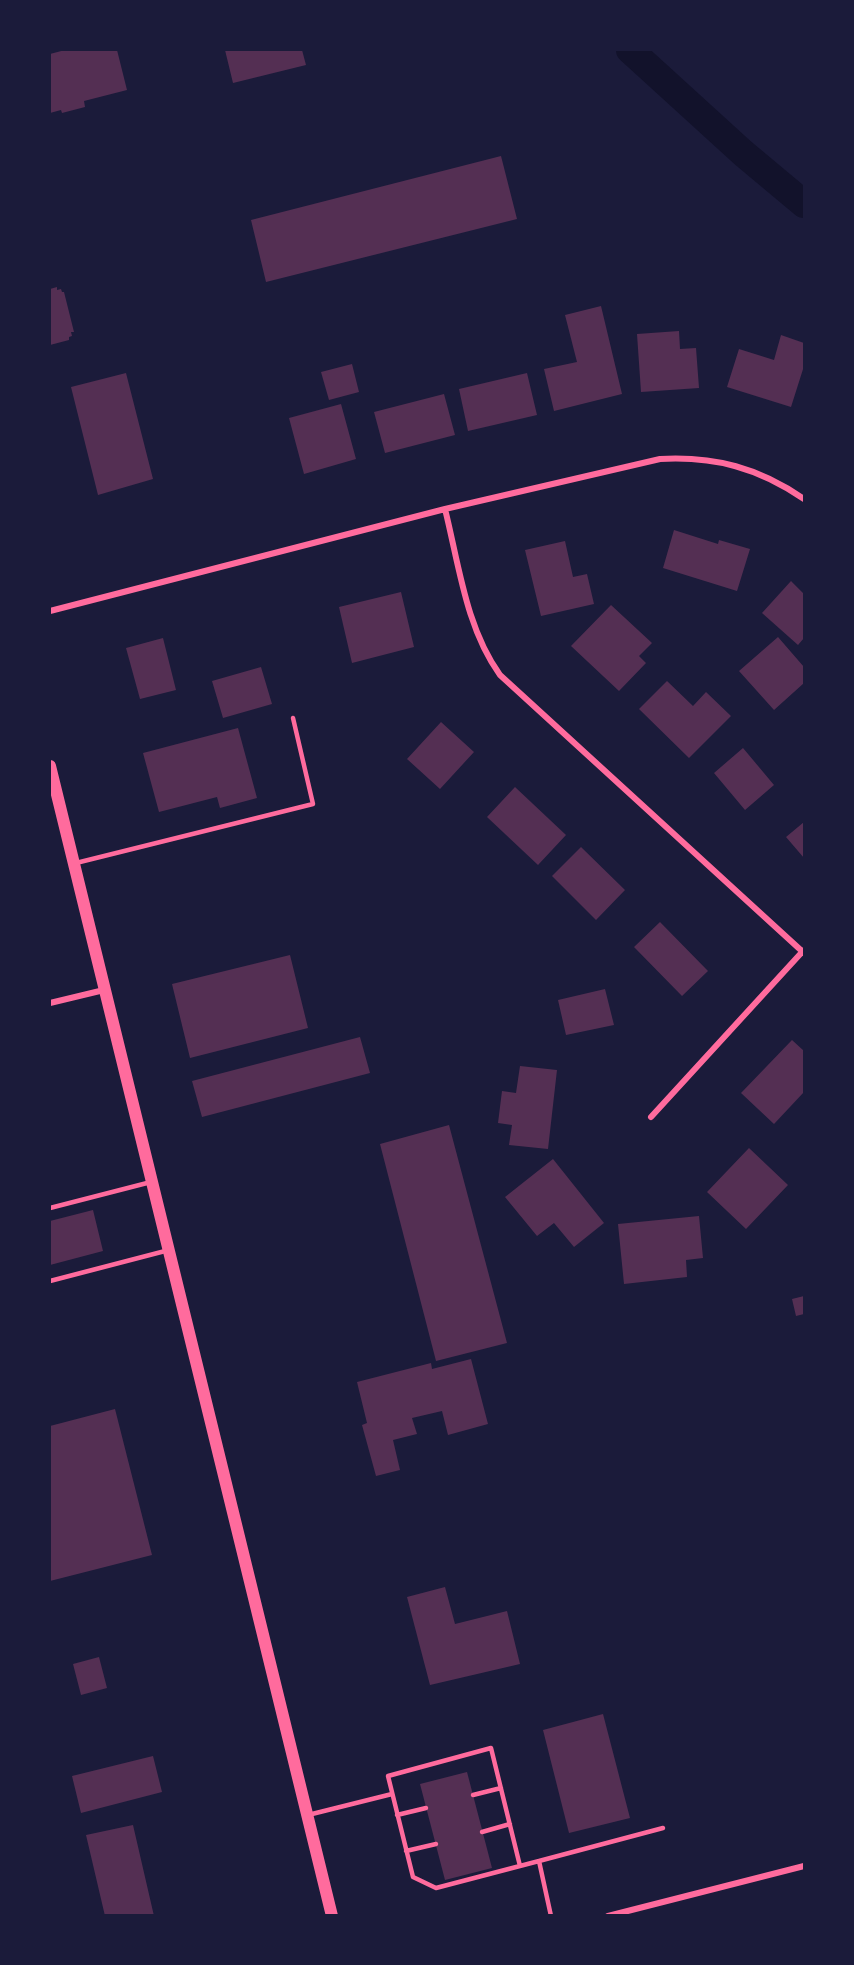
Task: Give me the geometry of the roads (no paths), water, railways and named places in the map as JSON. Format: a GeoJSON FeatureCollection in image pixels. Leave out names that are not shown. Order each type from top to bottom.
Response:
{"type":"FeatureCollection","features":[{"type":"Feature","properties":{"kind":"main road"},"geometry":{"type":"LineString","coordinates":[[50,765],[332,1916]]}},
{"type":"Feature","properties":{"kind":"street"},"geometry":{"type":"LineString","coordinates":[[50,611],[445,509],[660,459],[710,459],[760,475],[804,499]]}},
{"type":"Feature","properties":{"kind":"street"},"geometry":{"type":"LineString","coordinates":[[445,509],[477,635],[484,651],[500,675],[803,952],[651,1117]]}},
{"type":"Feature","properties":{"kind":"street"},"geometry":{"type":"LineString","coordinates":[[50,1003],[104,990]]}},
{"type":"Feature","properties":{"kind":"street"},"geometry":{"type":"LineString","coordinates":[[608,1916],[804,1866]]}},
{"type":"Feature","properties":{"kind":"lane"},"geometry":{"type":"LineString","coordinates":[[74,864],[313,804],[292,718]]}},
{"type":"Feature","properties":{"kind":"lane"},"geometry":{"type":"LineString","coordinates":[[50,1208],[152,1182]]}},
{"type":"Feature","properties":{"kind":"lane"},"geometry":{"type":"LineString","coordinates":[[50,1281],[169,1250]]}},
{"type":"Feature","properties":{"kind":"lane"},"geometry":{"type":"LineString","coordinates":[[520,1866],[491,1748],[388,1776],[413,1877],[436,1888],[520,1866],[539,1861],[663,1828]]}},
{"type":"Feature","properties":{"kind":"lane"},"geometry":{"type":"LineString","coordinates":[[473,1795],[501,1788]]}},
{"type":"Feature","properties":{"kind":"lane"},"geometry":{"type":"LineString","coordinates":[[308,1815],[392,1794]]}},
{"type":"Feature","properties":{"kind":"lane"},"geometry":{"type":"LineString","coordinates":[[397,1815],[426,1808]]}},
{"type":"Feature","properties":{"kind":"lane"},"geometry":{"type":"LineString","coordinates":[[482,1832],[510,1824]]}},
{"type":"Feature","properties":{"kind":"lane"},"geometry":{"type":"LineString","coordinates":[[406,1851],[436,1844]]}},
{"type":"Feature","properties":{"kind":"lane"},"geometry":{"type":"LineString","coordinates":[[539,1861],[551,1916]]}},
{"type":"Feature","properties":{"kind":"waterway"},"geometry":{"type":"LineString","coordinates":[[630,50],[743,153],[804,204]]}}]}
